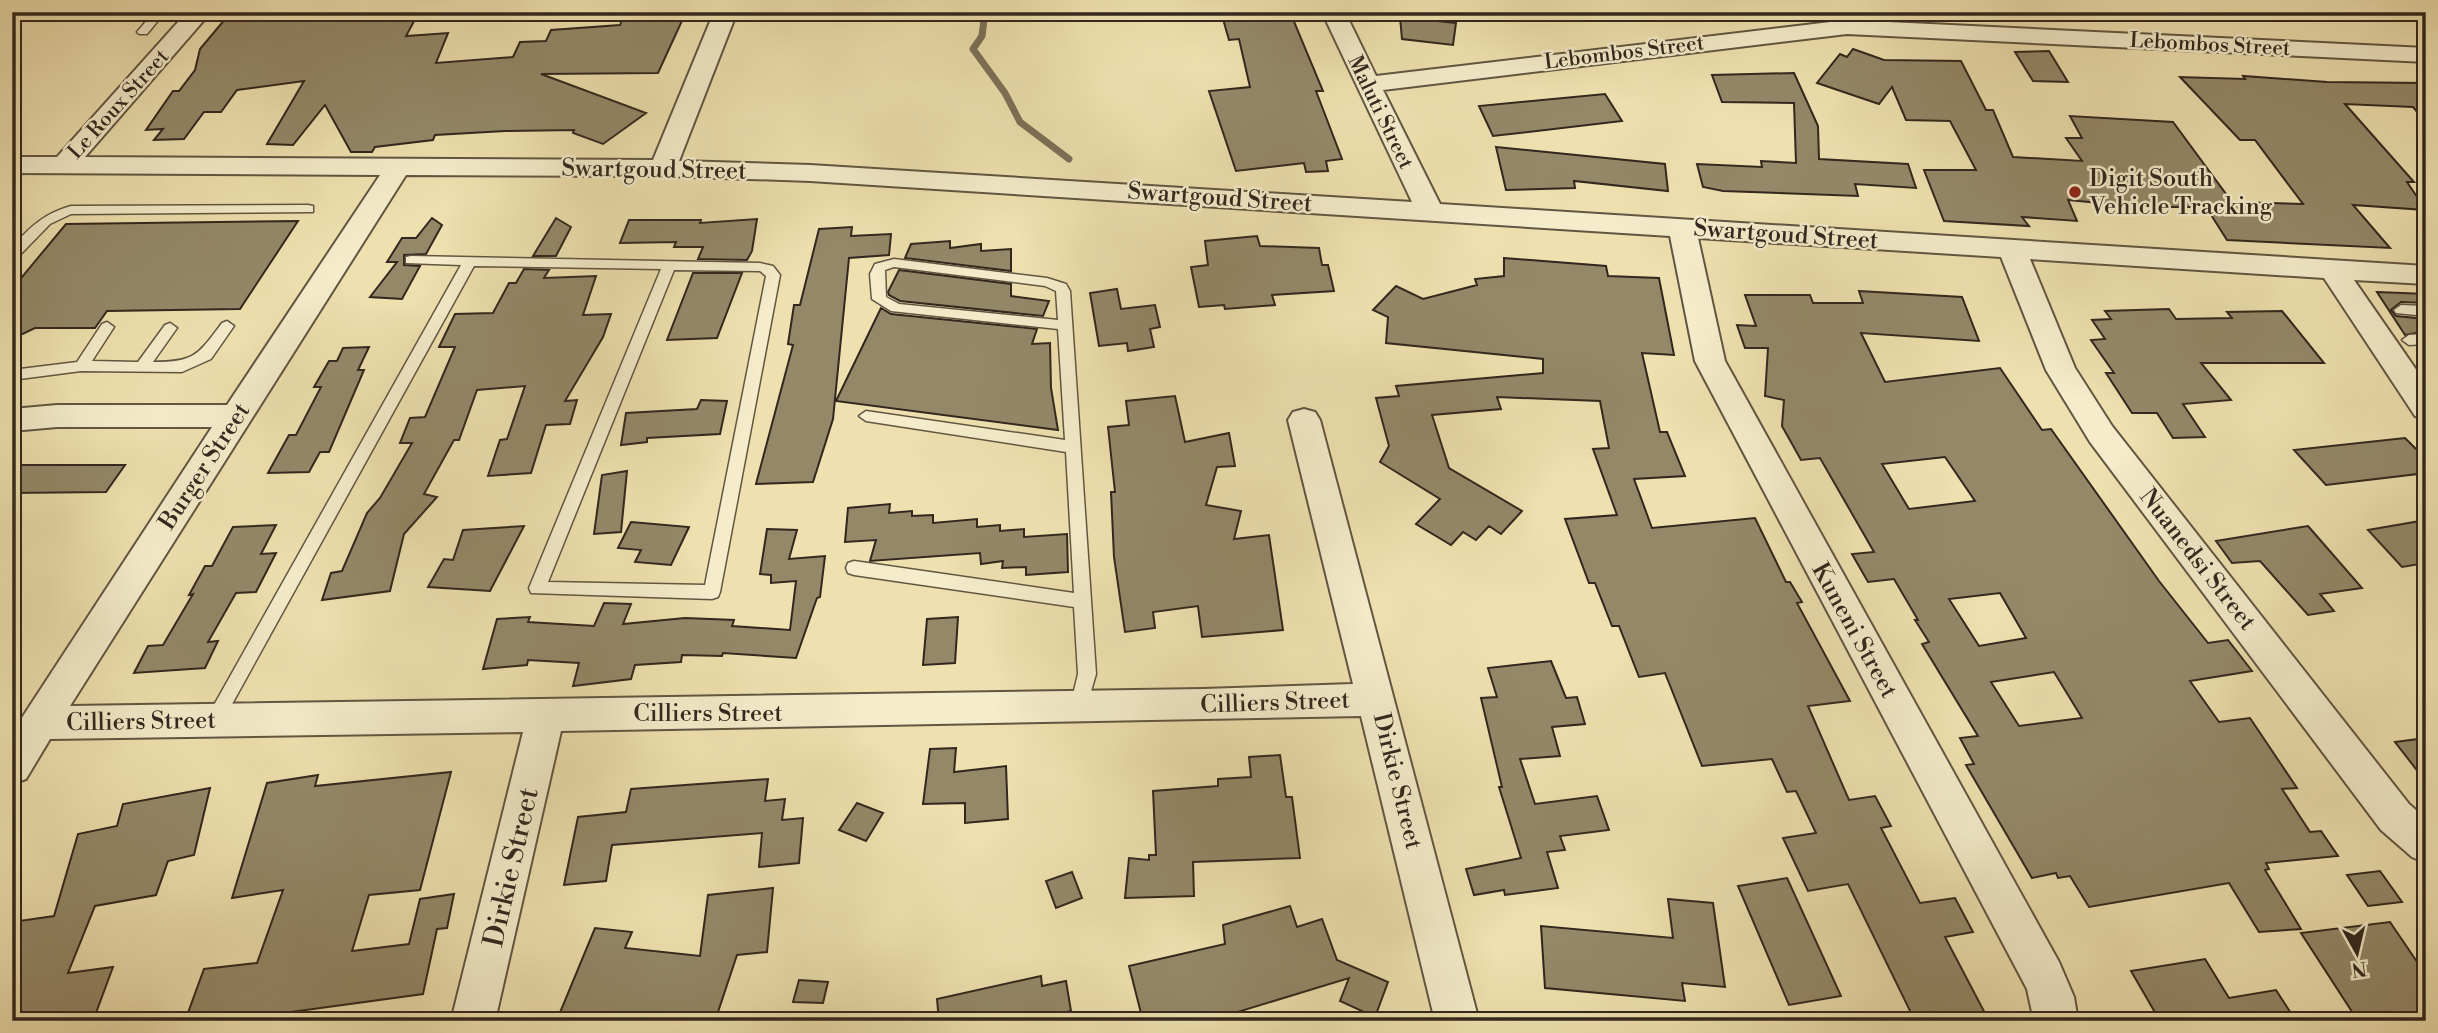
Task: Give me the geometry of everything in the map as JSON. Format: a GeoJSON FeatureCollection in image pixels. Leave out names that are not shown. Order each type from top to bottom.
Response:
{"type":"FeatureCollection","features":[{"type":"Feature","properties":{"kind":"street","name":"Le Roux Street"},"geometry":{"type":"LineString","coordinates":[[64,165],[200,12]]}},
{"type":"Feature","properties":{"kind":"street"},"geometry":{"type":"LineString","coordinates":[[663,168],[726,12]]}},
{"type":"Feature","properties":{"kind":"street","name":"Maluti Street"},"geometry":{"type":"LineString","coordinates":[[1333,12],[1430,211]]}},
{"type":"Feature","properties":{"kind":"street","name":"Lebombos Street"},"geometry":{"type":"LineString","coordinates":[[1369,84],[1847,27],[2426,55]]}},
{"type":"Feature","properties":{"kind":"street","name":"Swartgoud Street"},"geometry":{"type":"LineString","coordinates":[[12,165],[663,168],[967,181],[2426,275]]}},
{"type":"Feature","properties":{"kind":"street","name":"Burger Street"},"geometry":{"type":"LineString","coordinates":[[12,767],[398,167]]}},
{"type":"Feature","properties":{"kind":"street","name":"Kuneni Street"},"geometry":{"type":"LineString","coordinates":[[1682,228],[1710,361],[2044,977],[2052,997],[2056,1021]]}},
{"type":"Feature","properties":{"kind":"street","name":"Nuanedsi Street"},"geometry":{"type":"LineString","coordinates":[[2011,248],[2061,370],[2095,426],[2395,817],[2426,844]]}},
{"type":"Feature","properties":{"kind":"street"},"geometry":{"type":"LineString","coordinates":[[2332,269],[2426,408]]}},
{"type":"Feature","properties":{"kind":"street"},"geometry":{"type":"LineString","coordinates":[[12,421],[57,416],[237,416]]}},
{"type":"Feature","properties":{"kind":"street","name":"Dirkie Street"},"geometry":{"type":"LineString","coordinates":[[1304,420],[1457,1021]]}},
{"type":"Feature","properties":{"kind":"street","name":"Cilliers Street"},"geometry":{"type":"LineString","coordinates":[[38,723],[1079,707],[1377,699]]}},
{"type":"Feature","properties":{"kind":"street","name":"Dirkie Street"},"geometry":{"type":"LineString","coordinates":[[474,1021],[546,714]]}},
{"type":"Feature","properties":{"kind":"lane"},"geometry":{"type":"LineString","coordinates":[[143,32],[160,12]]}},
{"type":"Feature","properties":{"kind":"lane"},"geometry":{"type":"LineString","coordinates":[[12,256],[43,222],[56,213],[71,210],[308,209]]}},
{"type":"Feature","properties":{"kind":"lane"},"geometry":{"type":"LineString","coordinates":[[411,260],[470,261],[669,265],[760,267],[768,269],[773,275],[712,592],[537,588],[669,265]]}},
{"type":"Feature","properties":{"kind":"lane"},"geometry":{"type":"LineString","coordinates":[[215,719],[470,261]]}},
{"type":"Feature","properties":{"kind":"lane"},"geometry":{"type":"LineString","coordinates":[[1064,326],[895,308],[878,299],[877,274],[880,267],[894,263],[1046,282],[1061,287],[1064,326],[1072,447],[1081,601],[1087,674],[1079,707]]}},
{"type":"Feature","properties":{"kind":"lane"},"geometry":{"type":"LineString","coordinates":[[2401,310],[2426,311]]}},
{"type":"Feature","properties":{"kind":"lane"},"geometry":{"type":"LineString","coordinates":[[12,374],[81,366],[182,367],[196,363],[206,355],[227,326]]}},
{"type":"Feature","properties":{"kind":"lane"},"geometry":{"type":"LineString","coordinates":[[81,366],[107,327]]}},
{"type":"Feature","properties":{"kind":"lane"},"geometry":{"type":"LineString","coordinates":[[142,366],[170,328]]}},
{"type":"Feature","properties":{"kind":"lane"},"geometry":{"type":"LineString","coordinates":[[2409,340],[2426,339]]}},
{"type":"Feature","properties":{"kind":"lane"},"geometry":{"type":"LineString","coordinates":[[866,416],[1072,447]]}},
{"type":"Feature","properties":{"kind":"lane"},"geometry":{"type":"LineString","coordinates":[[854,568],[1081,601]]}},
{"type":"Feature","properties":{"kind":"building"},"geometry":{"type":"Polygon","coordinates":[[[231,12],[419,12],[406,36],[448,33],[436,63],[513,57],[520,42],[546,41],[551,30],[620,25],[625,12],[686,12],[658,73],[541,74],[646,113],[603,144],[573,133],[574,130],[505,131],[435,135],[433,140],[375,147],[372,152],[351,152],[325,105],[293,145],[267,144],[304,81],[237,90],[221,112],[204,112],[184,139],[154,140],[163,129],[146,130],[173,91],[179,91],[195,70],[200,49],[231,12]]]}},
{"type":"Feature","properties":{"kind":"building"},"geometry":{"type":"Polygon","coordinates":[[[1221,12],[1290,12],[1323,91],[1316,91],[1342,159],[1326,161],[1328,171],[1306,172],[1304,163],[1236,171],[1209,91],[1250,87],[1239,39],[1229,40],[1221,12]]]}},
{"type":"Feature","properties":{"kind":"building"},"geometry":{"type":"Polygon","coordinates":[[[1400,17],[1456,23],[1453,45],[1402,39],[1400,17]]]}},
{"type":"Feature","properties":{"kind":"building"},"geometry":{"type":"Polygon","coordinates":[[[1853,49],[1884,60],[1961,61],[1986,110],[1993,110],[2013,157],[2082,161],[2066,138],[2082,138],[2070,116],[2173,122],[2232,202],[2303,204],[2255,140],[2240,140],[2180,77],[2245,79],[2243,76],[2327,82],[2426,83],[2426,122],[2413,107],[2345,104],[2414,182],[2407,182],[2426,210],[2353,205],[2390,248],[2227,240],[2206,207],[2140,207],[2068,200],[2077,221],[2022,217],[2029,226],[1944,221],[1924,170],[1976,170],[1950,121],[1906,120],[1892,87],[1879,104],[1817,83],[1840,54],[1847,57],[1853,49]]]}},
{"type":"Feature","properties":{"kind":"building"},"geometry":{"type":"Polygon","coordinates":[[[2049,51],[2068,82],[2033,81],[2015,52],[2049,51]]]}},
{"type":"Feature","properties":{"kind":"building"},"geometry":{"type":"Polygon","coordinates":[[[1794,73],[1818,126],[1819,159],[1908,164],[1916,188],[1855,184],[1858,196],[1723,191],[1703,187],[1697,164],[1762,167],[1761,161],[1796,163],[1794,103],[1722,102],[1712,75],[1794,73]]]}},
{"type":"Feature","properties":{"kind":"building"},"geometry":{"type":"Polygon","coordinates":[[[1605,94],[1622,121],[1493,136],[1479,106],[1605,94]]]}},
{"type":"Feature","properties":{"kind":"building"},"geometry":{"type":"Polygon","coordinates":[[[1496,147],[1665,164],[1668,191],[1574,181],[1575,188],[1506,190],[1496,147]]]}},
{"type":"Feature","properties":{"kind":"building"},"geometry":{"type":"Polygon","coordinates":[[[432,218],[442,225],[426,254],[404,255],[404,265],[420,266],[402,299],[370,297],[397,262],[387,262],[402,238],[416,238],[432,218]]]}},
{"type":"Feature","properties":{"kind":"building"},"geometry":{"type":"Polygon","coordinates":[[[556,218],[571,227],[556,256],[533,256],[556,218]]]}},
{"type":"Feature","properties":{"kind":"building"},"geometry":{"type":"Polygon","coordinates":[[[757,219],[752,251],[747,260],[698,259],[703,247],[674,247],[676,242],[620,243],[629,220],[701,220],[700,223],[757,219]]]}},
{"type":"Feature","properties":{"kind":"building"},"geometry":{"type":"Polygon","coordinates":[[[298,221],[240,309],[107,311],[95,328],[35,328],[12,339],[12,289],[66,224],[298,221]]]}},
{"type":"Feature","properties":{"kind":"building"},"geometry":{"type":"Polygon","coordinates":[[[852,227],[851,236],[891,234],[889,255],[849,258],[833,419],[813,482],[756,484],[793,345],[788,344],[794,305],[800,305],[819,229],[852,227]]]}},
{"type":"Feature","properties":{"kind":"building"},"geometry":{"type":"Polygon","coordinates":[[[1257,236],[1260,246],[1319,248],[1322,265],[1328,265],[1334,291],[1272,295],[1275,305],[1225,309],[1224,305],[1199,307],[1191,267],[1208,265],[1205,241],[1257,236]]]}},
{"type":"Feature","properties":{"kind":"building"},"geometry":{"type":"Polygon","coordinates":[[[950,241],[950,248],[981,244],[981,251],[1011,249],[1011,271],[905,258],[911,244],[950,241]]]}},
{"type":"Feature","properties":{"kind":"building"},"geometry":{"type":"Polygon","coordinates":[[[1504,258],[1606,266],[1608,276],[1659,278],[1674,355],[1642,353],[1660,432],[1667,432],[1685,476],[1634,479],[1652,528],[1755,518],[1786,582],[1790,582],[1802,602],[1797,603],[1850,701],[1808,706],[1849,800],[1875,796],[1891,826],[1881,828],[1920,903],[1955,898],[1973,932],[1945,937],[1987,1017],[1965,1021],[1915,1021],[1848,884],[1808,891],[1783,838],[1816,833],[1796,791],[1787,792],[1772,759],[1702,766],[1665,673],[1639,677],[1619,626],[1612,626],[1595,583],[1589,583],[1565,519],[1617,515],[1593,449],[1609,448],[1600,401],[1497,397],[1501,409],[1432,415],[1449,468],[1522,511],[1501,534],[1489,526],[1476,540],[1463,532],[1451,545],[1416,524],[1440,499],[1380,462],[1389,446],[1376,398],[1399,396],[1396,386],[1543,373],[1543,359],[1386,343],[1388,317],[1373,310],[1396,286],[1423,299],[1477,285],[1475,279],[1504,276],[1504,258]]]}},
{"type":"Feature","properties":{"kind":"building"},"geometry":{"type":"Polygon","coordinates":[[[524,269],[549,270],[544,278],[596,276],[583,315],[611,314],[603,337],[565,401],[577,400],[570,424],[546,425],[531,473],[488,476],[500,440],[507,439],[525,386],[477,390],[459,440],[454,440],[424,494],[437,497],[404,534],[390,591],[322,600],[331,573],[342,571],[367,513],[380,498],[412,443],[400,443],[410,418],[425,417],[455,347],[439,347],[455,314],[493,313],[509,283],[516,283],[524,269]]]}},
{"type":"Feature","properties":{"kind":"building"},"geometry":{"type":"Polygon","coordinates":[[[899,270],[1011,284],[1011,296],[1049,301],[1043,316],[900,301],[888,292],[899,270]]]}},
{"type":"Feature","properties":{"kind":"building"},"geometry":{"type":"Polygon","coordinates":[[[693,273],[742,273],[717,338],[667,340],[693,273]]]}},
{"type":"Feature","properties":{"kind":"building"},"geometry":{"type":"Polygon","coordinates":[[[1117,289],[1121,309],[1155,305],[1160,327],[1150,329],[1154,347],[1128,351],[1127,343],[1099,346],[1090,293],[1117,289]]]}},
{"type":"Feature","properties":{"kind":"building"},"geometry":{"type":"Polygon","coordinates":[[[1859,291],[1962,297],[1979,341],[1861,333],[1885,382],[2000,368],[2042,430],[2051,429],[2159,581],[2208,643],[2228,640],[2252,671],[2190,681],[2219,722],[2250,718],[2297,788],[2282,789],[2310,832],[2321,831],[2338,856],[2266,863],[2269,869],[2265,870],[2301,929],[2259,932],[2229,883],[2089,907],[2070,876],[2058,878],[2056,873],[2032,878],[1966,765],[1974,764],[1960,738],[1978,736],[1922,644],[1929,642],[1915,620],[1918,620],[1894,579],[1868,582],[1852,554],[1874,552],[1820,458],[1801,460],[1782,426],[1784,400],[1765,396],[1768,348],[1745,348],[1737,325],[1756,326],[1745,295],[1810,295],[1813,303],[1863,303],[1859,291]],[[1945,457],[1882,464],[1909,509],[1975,501],[1945,457]],[[2000,593],[1949,599],[1979,646],[2026,638],[2000,593]],[[2054,672],[1991,682],[2019,726],[2082,718],[2054,672]]]}},
{"type":"Feature","properties":{"kind":"building"},"geometry":{"type":"Polygon","coordinates":[[[2377,292],[2426,294],[2426,303],[2401,302],[2391,310],[2396,316],[2426,319],[2426,331],[2405,335],[2377,292]]]}},
{"type":"Feature","properties":{"kind":"building"},"geometry":{"type":"Polygon","coordinates":[[[881,308],[891,314],[1037,329],[1032,344],[1050,343],[1051,388],[1058,430],[836,401],[881,308]]]}},
{"type":"Feature","properties":{"kind":"building"},"geometry":{"type":"Polygon","coordinates":[[[2169,309],[2176,319],[2232,318],[2227,312],[2282,311],[2324,363],[2201,363],[2231,400],[2183,404],[2205,437],[2173,438],[2157,413],[2132,413],[2106,373],[2114,373],[2091,340],[2105,339],[2092,320],[2111,319],[2105,311],[2169,309]]]}},
{"type":"Feature","properties":{"kind":"building"},"geometry":{"type":"Polygon","coordinates":[[[369,347],[358,370],[364,370],[329,452],[320,452],[309,472],[268,473],[289,435],[296,435],[321,387],[314,387],[329,361],[337,361],[343,348],[369,347]]]}},
{"type":"Feature","properties":{"kind":"building"},"geometry":{"type":"Polygon","coordinates":[[[1175,396],[1185,442],[1229,433],[1235,466],[1217,467],[1206,505],[1241,511],[1234,539],[1269,535],[1283,630],[1202,637],[1198,606],[1153,612],[1155,628],[1125,632],[1114,557],[1111,492],[1115,492],[1108,427],[1129,425],[1126,401],[1175,396]]]}},
{"type":"Feature","properties":{"kind":"building"},"geometry":{"type":"Polygon","coordinates":[[[701,400],[727,401],[720,434],[647,438],[647,442],[621,445],[626,413],[697,409],[701,400]]]}},
{"type":"Feature","properties":{"kind":"building"},"geometry":{"type":"Polygon","coordinates":[[[2405,438],[2426,459],[2426,473],[2326,485],[2294,450],[2405,438]]]}},
{"type":"Feature","properties":{"kind":"building"},"geometry":{"type":"Polygon","coordinates":[[[12,465],[125,465],[106,492],[12,493],[12,465]]]}},
{"type":"Feature","properties":{"kind":"building"},"geometry":{"type":"Polygon","coordinates":[[[627,471],[621,532],[594,534],[602,475],[627,471]]]}},
{"type":"Feature","properties":{"kind":"building"},"geometry":{"type":"Polygon","coordinates":[[[890,504],[889,513],[912,511],[912,516],[933,515],[933,523],[977,519],[977,527],[1000,525],[1000,531],[1024,529],[1024,537],[1067,534],[1068,572],[1026,575],[1026,567],[1002,568],[1003,561],[981,564],[980,553],[870,561],[876,540],[845,542],[848,508],[890,504]]]}},
{"type":"Feature","properties":{"kind":"building"},"geometry":{"type":"Polygon","coordinates":[[[2426,520],[2426,563],[2402,567],[2368,530],[2426,520]]]}},
{"type":"Feature","properties":{"kind":"building"},"geometry":{"type":"Polygon","coordinates":[[[631,522],[689,527],[671,565],[635,562],[641,550],[618,548],[631,522]]]}},
{"type":"Feature","properties":{"kind":"building"},"geometry":{"type":"Polygon","coordinates":[[[276,525],[261,554],[276,553],[256,592],[236,593],[208,642],[218,641],[205,668],[134,673],[148,646],[163,645],[193,594],[189,595],[205,566],[212,566],[233,527],[276,525]]]}},
{"type":"Feature","properties":{"kind":"building"},"geometry":{"type":"Polygon","coordinates":[[[524,526],[490,591],[428,587],[444,559],[453,560],[463,530],[524,526]]]}},
{"type":"Feature","properties":{"kind":"building"},"geometry":{"type":"Polygon","coordinates":[[[2308,526],[2362,588],[2320,594],[2334,611],[2308,615],[2260,561],[2232,563],[2216,541],[2308,526]]]}},
{"type":"Feature","properties":{"kind":"building"},"geometry":{"type":"Polygon","coordinates":[[[767,529],[797,530],[789,559],[825,556],[820,597],[817,598],[796,658],[723,653],[722,656],[682,655],[681,662],[635,665],[631,679],[573,686],[579,663],[528,660],[527,665],[483,669],[497,619],[530,617],[528,622],[594,626],[604,603],[631,604],[623,624],[685,618],[734,620],[732,626],[790,630],[796,581],[771,583],[771,575],[760,574],[767,529]]]}},
{"type":"Feature","properties":{"kind":"building"},"geometry":{"type":"Polygon","coordinates":[[[958,617],[955,663],[923,665],[927,619],[958,617]]]}},
{"type":"Feature","properties":{"kind":"building"},"geometry":{"type":"Polygon","coordinates":[[[1551,661],[1566,698],[1577,697],[1585,724],[1552,727],[1560,756],[1520,759],[1535,804],[1597,796],[1609,830],[1560,836],[1565,850],[1547,852],[1558,888],[1505,895],[1504,890],[1474,895],[1466,869],[1521,858],[1499,787],[1502,787],[1481,698],[1497,697],[1488,668],[1551,661]]]}},
{"type":"Feature","properties":{"kind":"building"},"geometry":{"type":"Polygon","coordinates":[[[2426,738],[2426,782],[2395,742],[2426,738]]]}},
{"type":"Feature","properties":{"kind":"building"},"geometry":{"type":"Polygon","coordinates":[[[956,748],[954,772],[1006,766],[1008,819],[965,823],[965,803],[923,804],[930,749],[956,748]]]}},
{"type":"Feature","properties":{"kind":"building"},"geometry":{"type":"Polygon","coordinates":[[[1280,755],[1286,797],[1292,797],[1300,858],[1193,862],[1194,896],[1125,898],[1129,858],[1149,860],[1149,855],[1156,855],[1153,791],[1218,786],[1218,779],[1251,777],[1249,757],[1280,755]]]}},
{"type":"Feature","properties":{"kind":"building"},"geometry":{"type":"Polygon","coordinates":[[[451,772],[420,890],[369,895],[352,951],[409,944],[420,899],[454,894],[447,928],[437,929],[423,994],[269,1015],[185,1021],[204,969],[257,963],[283,890],[232,898],[267,783],[318,775],[315,786],[451,772]]]}},
{"type":"Feature","properties":{"kind":"building"},"geometry":{"type":"Polygon","coordinates":[[[768,779],[765,801],[785,799],[782,820],[803,818],[799,863],[759,867],[762,833],[612,845],[606,881],[564,885],[578,817],[626,812],[631,789],[768,779]]]}},
{"type":"Feature","properties":{"kind":"building"},"geometry":{"type":"Polygon","coordinates":[[[210,788],[194,855],[168,861],[156,895],[95,906],[68,973],[113,967],[93,1021],[12,1021],[12,922],[54,916],[78,834],[117,826],[123,804],[210,788]]]}},
{"type":"Feature","properties":{"kind":"building"},"geometry":{"type":"Polygon","coordinates":[[[857,803],[883,813],[866,841],[839,830],[857,803]]]}},
{"type":"Feature","properties":{"kind":"building"},"geometry":{"type":"Polygon","coordinates":[[[2380,871],[2402,902],[2368,906],[2347,875],[2380,871]]]}},
{"type":"Feature","properties":{"kind":"building"},"geometry":{"type":"Polygon","coordinates":[[[1072,872],[1082,898],[1056,908],[1046,881],[1072,872]]]}},
{"type":"Feature","properties":{"kind":"building"},"geometry":{"type":"Polygon","coordinates":[[[1787,878],[1841,996],[1789,1005],[1738,886],[1787,878]]]}},
{"type":"Feature","properties":{"kind":"building"},"geometry":{"type":"Polygon","coordinates":[[[773,888],[767,952],[737,955],[715,1021],[610,1021],[559,1015],[595,928],[632,932],[625,948],[700,956],[708,895],[773,888]]]}},
{"type":"Feature","properties":{"kind":"building"},"geometry":{"type":"Polygon","coordinates":[[[1668,899],[1713,903],[1725,987],[1682,983],[1685,1001],[1545,988],[1541,926],[1673,938],[1668,899]]]}},
{"type":"Feature","properties":{"kind":"building"},"geometry":{"type":"Polygon","coordinates":[[[1290,906],[1297,927],[1322,919],[1337,960],[1388,982],[1375,1017],[1340,1001],[1349,978],[1208,1021],[1143,1021],[1129,966],[1225,944],[1223,925],[1290,906]]]}},
{"type":"Feature","properties":{"kind":"building"},"geometry":{"type":"Polygon","coordinates":[[[2390,922],[2426,975],[2426,1021],[2358,1021],[2301,933],[2390,922]]]}},
{"type":"Feature","properties":{"kind":"building"},"geometry":{"type":"Polygon","coordinates":[[[2205,959],[2229,998],[2276,990],[2296,1021],[2160,1021],[2131,971],[2205,959]]]}},
{"type":"Feature","properties":{"kind":"building"},"geometry":{"type":"Polygon","coordinates":[[[1041,976],[1042,986],[1066,981],[1071,1011],[1047,1016],[1047,1021],[939,1021],[937,999],[1041,976]]]}},
{"type":"Feature","properties":{"kind":"building"},"geometry":{"type":"Polygon","coordinates":[[[799,980],[828,982],[823,1003],[793,1002],[799,980]]]}},
{"type":"Feature","properties":{"kind":"waterway"},"geometry":{"type":"LineString","coordinates":[[985,12],[982,36],[973,49],[1005,93],[1020,122],[1069,159]]}},
{"type":"Feature","properties":{"kind":"place","name":"Digit South Vehicle Tracking"},"geometry":{"type":"Point","coordinates":[2075,192]}}]}
